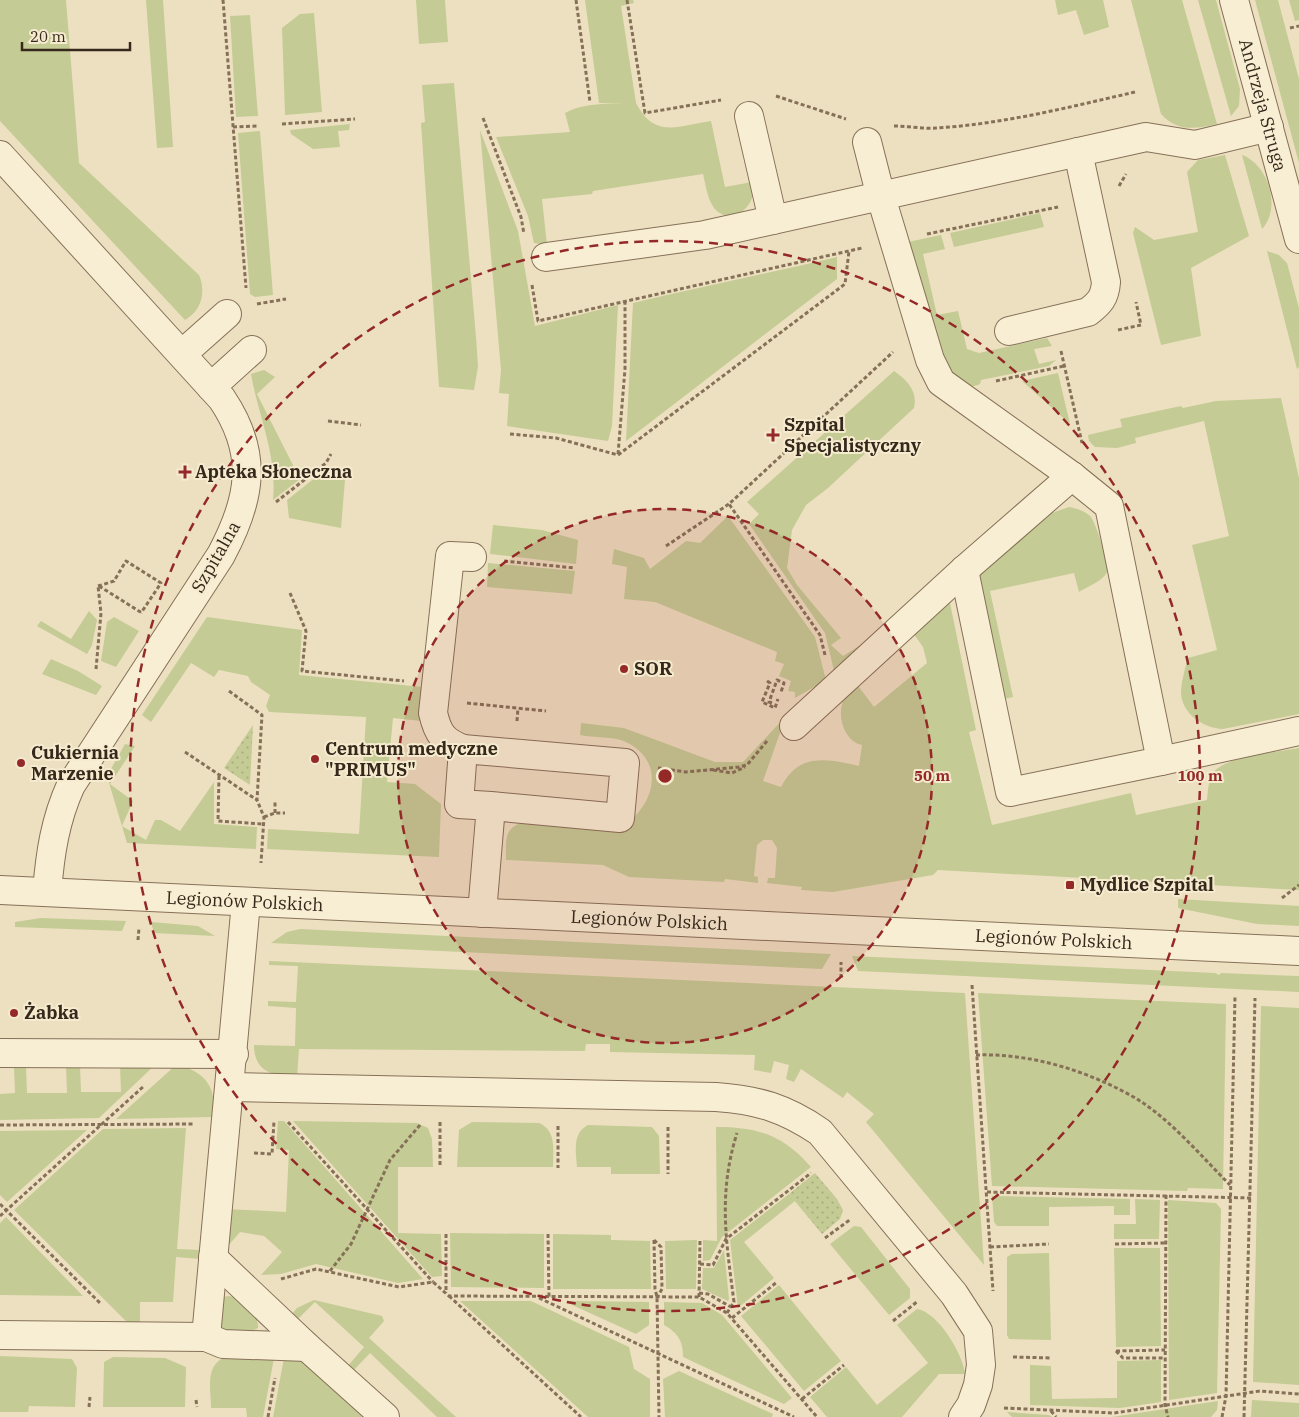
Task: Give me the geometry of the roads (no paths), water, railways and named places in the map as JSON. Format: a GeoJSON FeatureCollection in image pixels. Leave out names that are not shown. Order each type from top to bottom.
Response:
{"type":"FeatureCollection","features":[{"type":"Feature","properties":{"kind":"street","name":"Andrzeja Struga"},"geometry":{"type":"LineString","coordinates":[[1234,0],[1299,238]]}},
{"type":"Feature","properties":{"kind":"street"},"geometry":{"type":"LineString","coordinates":[[749,116],[772,220]]}},
{"type":"Feature","properties":{"kind":"street"},"geometry":{"type":"LineString","coordinates":[[546,258],[705,235],[1146,137],[1194,145],[1269,127]]}},
{"type":"Feature","properties":{"kind":"street"},"geometry":{"type":"LineString","coordinates":[[868,142],[881,197],[923,338],[930,360],[942,382],[1072,476],[1109,506],[1161,761]]}},
{"type":"Feature","properties":{"kind":"street"},"geometry":{"type":"LineString","coordinates":[[1009,331],[1088,312],[1099,305],[1105,295],[1106,282],[1078,152]]}},
{"type":"Feature","properties":{"kind":"street","name":"Szpitalna"},"geometry":{"type":"LineString","coordinates":[[0,155],[222,399],[236,421],[245,449],[246,484],[240,517],[220,555],[71,784],[59,814],[53,838],[47,892]]}},
{"type":"Feature","properties":{"kind":"street"},"geometry":{"type":"LineString","coordinates":[[182,354],[227,314]]}},
{"type":"Feature","properties":{"kind":"street"},"geometry":{"type":"LineString","coordinates":[[211,387],[252,350]]}},
{"type":"Feature","properties":{"kind":"street"},"geometry":{"type":"LineString","coordinates":[[794,726],[964,570],[1072,476]]}},
{"type":"Feature","properties":{"kind":"street"},"geometry":{"type":"LineString","coordinates":[[464,749],[459,804],[620,818],[625,763],[464,749],[448,743],[437,728],[433,713],[450,556],[472,558]]}},
{"type":"Feature","properties":{"kind":"street"},"geometry":{"type":"LineString","coordinates":[[964,570],[1010,792],[1299,730]]}},
{"type":"Feature","properties":{"kind":"street"},"geometry":{"type":"LineString","coordinates":[[482,913],[491,806]]}},
{"type":"Feature","properties":{"kind":"street","name":"Legionów Polskich"},"geometry":{"type":"LineString","coordinates":[[0,890],[1299,951]]}},
{"type":"Feature","properties":{"kind":"street"},"geometry":{"type":"LineString","coordinates":[[206,1336],[234,1054],[246,902]]}},
{"type":"Feature","properties":{"kind":"street"},"geometry":{"type":"LineString","coordinates":[[0,1053],[234,1054]]}},
{"type":"Feature","properties":{"kind":"street"},"geometry":{"type":"LineString","coordinates":[[230,1087],[706,1096],[746,1099],[776,1107],[800,1118],[820,1132],[958,1298],[979,1344],[978,1385],[972,1405],[963,1417]]}},
{"type":"Feature","properties":{"kind":"street"},"geometry":{"type":"LineString","coordinates":[[213,1258],[244,1286],[294,1347],[385,1417]]}},
{"type":"Feature","properties":{"kind":"street"},"geometry":{"type":"LineString","coordinates":[[0,1335],[206,1336],[223,1344],[294,1347]]}},
{"type":"Feature","properties":{"kind":"place","name":"Szpital Specjalistyczny"},"geometry":{"type":"Point","coordinates":[773,435]}},
{"type":"Feature","properties":{"kind":"place","name":"Apteka Słoneczna"},"geometry":{"type":"Point","coordinates":[185,472]}},
{"type":"Feature","properties":{"kind":"place","name":"SOR"},"geometry":{"type":"Point","coordinates":[624,669]}},
{"type":"Feature","properties":{"kind":"place","name":"Centrum medyczne \"PRIMUS\""},"geometry":{"type":"Point","coordinates":[315,759]}},
{"type":"Feature","properties":{"kind":"place","name":"Cukiernia Marzenie"},"geometry":{"type":"Point","coordinates":[21,763]}},
{"type":"Feature","properties":{"kind":"place","name":"Mydlice Szpital"},"geometry":{"type":"Point","coordinates":[1070,885]}},
{"type":"Feature","properties":{"kind":"place","name":"Żabka"},"geometry":{"type":"Point","coordinates":[14,1013]}}]}
